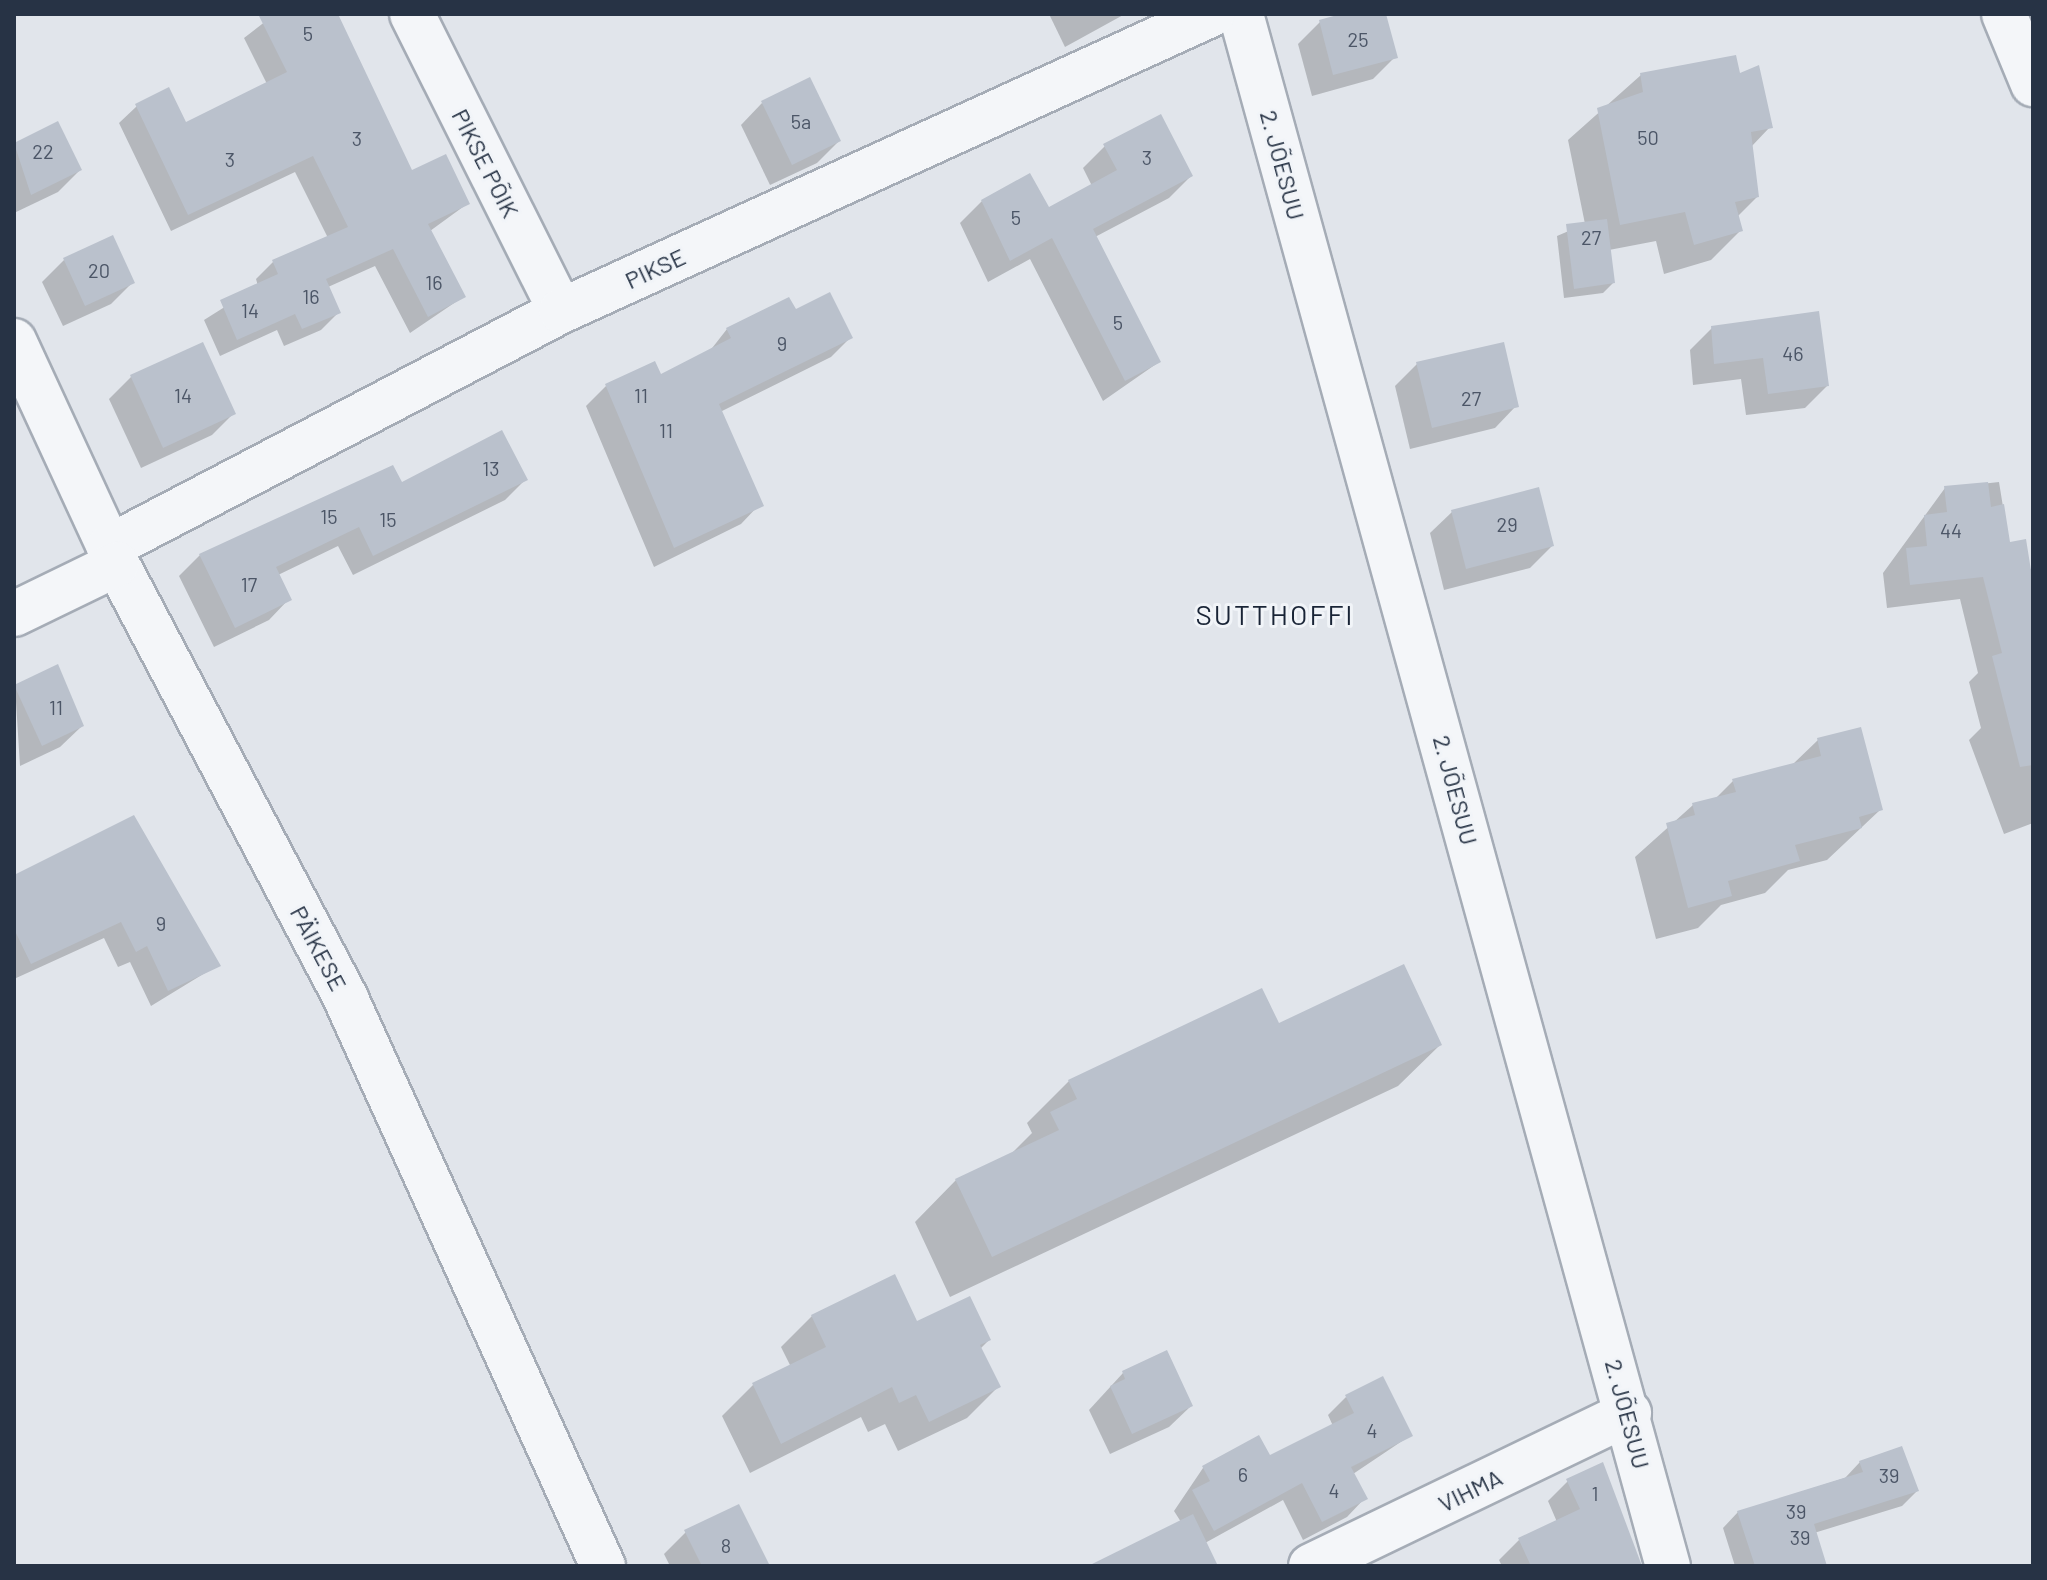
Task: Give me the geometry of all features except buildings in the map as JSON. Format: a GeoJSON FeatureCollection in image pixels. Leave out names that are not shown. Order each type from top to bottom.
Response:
{"type":"FeatureCollection","features":[{"type":"Feature","properties":{"kind":"street","name":"PIKSE"},"geometry":{"type":"LineString","coordinates":[[14,614],[113,556],[561,311],[1212,14]]}},
{"type":"Feature","properties":{"kind":"street","name":"2. JÕESUU"},"geometry":{"type":"LineString","coordinates":[[1241,14],[1629,1413],[1668,1566]]}},
{"type":"Feature","properties":{"kind":"street"},"geometry":{"type":"LineString","coordinates":[[2004,14],[2033,84]]}},
{"type":"Feature","properties":{"kind":"street","name":"PIKSE PÕIK"},"geometry":{"type":"LineString","coordinates":[[415,15],[561,311]]}},
{"type":"Feature","properties":{"kind":"street","name":"PÄIKESE"},"geometry":{"type":"LineString","coordinates":[[14,341],[113,556],[346,999],[603,1566]]}},
{"type":"Feature","properties":{"kind":"street","name":"VIHMA"},"geometry":{"type":"LineString","coordinates":[[1311,1566],[1629,1413]]}},
{"type":"Feature","properties":{"kind":"district","name":"SUTTHOFFI"},"geometry":{"type":"Point","coordinates":[1275,614]}}]}
